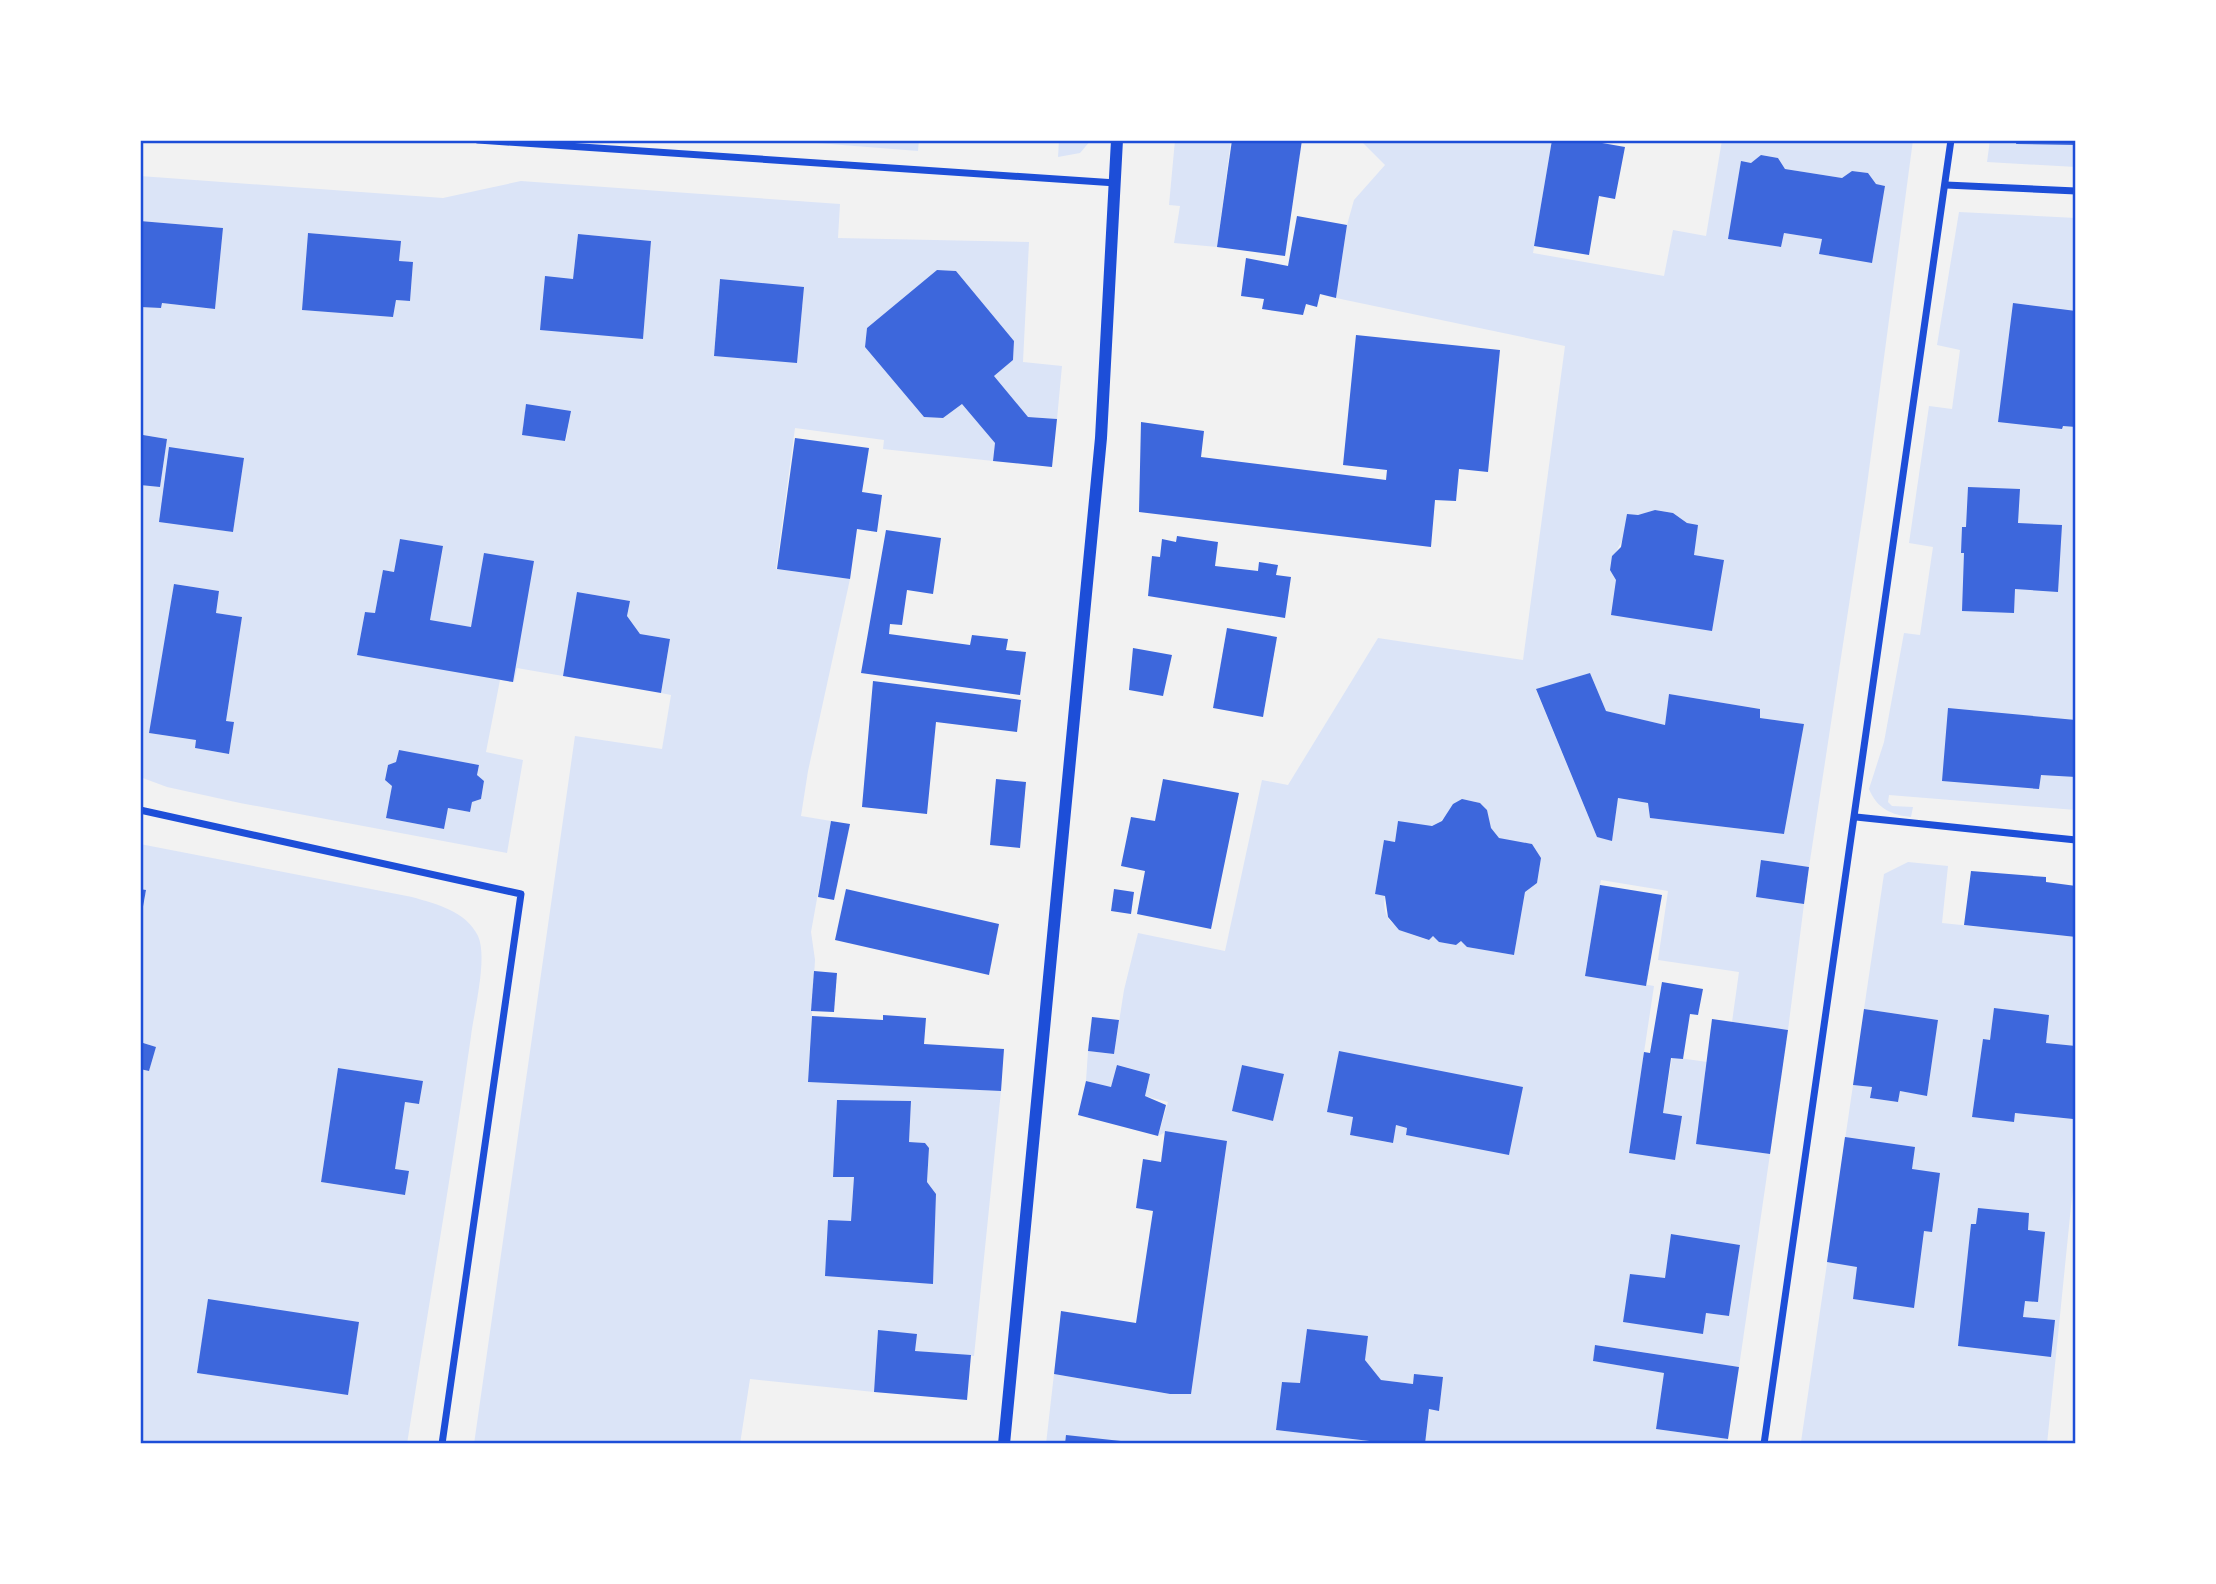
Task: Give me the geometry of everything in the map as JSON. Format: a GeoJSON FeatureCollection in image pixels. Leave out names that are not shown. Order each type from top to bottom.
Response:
{"type":"FeatureCollection","features":[{"type":"Feature","properties":{"kind":"street"},"geometry":{"type":"LineString","coordinates":[[478,140],[1117,183]]}},
{"type":"Feature","properties":{"kind":"street"},"geometry":{"type":"LineString","coordinates":[[1004,1444],[1101,438],[1117,183],[1117,140]]}},
{"type":"Feature","properties":{"kind":"street"},"geometry":{"type":"LineString","coordinates":[[1764,1444],[1951,140]]}},
{"type":"Feature","properties":{"kind":"street"},"geometry":{"type":"LineString","coordinates":[[1946,185],[2076,191]]}},
{"type":"Feature","properties":{"kind":"street"},"geometry":{"type":"LineString","coordinates":[[140,810],[521,894],[442,1444]]}},
{"type":"Feature","properties":{"kind":"street"},"geometry":{"type":"LineString","coordinates":[[1856,817],[2076,840]]}},
{"type":"Feature","properties":{"kind":"shaded area"},"geometry":{"type":"Polygon","coordinates":[[[779,140],[919,140],[918,151],[779,140]]]}},
{"type":"Feature","properties":{"kind":"shaded area"},"geometry":{"type":"Polygon","coordinates":[[[1059,140],[1091,140],[1080,153],[1058,157],[1059,140]]]}},
{"type":"Feature","properties":{"kind":"shaded area"},"geometry":{"type":"Polygon","coordinates":[[[1175,140],[1231,140],[1217,247],[1174,243],[1180,206],[1169,205],[1175,140]]]}},
{"type":"Feature","properties":{"kind":"shaded area"},"geometry":{"type":"Polygon","coordinates":[[[1360,140],[1552,140],[1533,253],[1664,276],[1673,230],[1706,236],[1722,140],[1913,140],[1865,500],[1809,867],[1762,860],[1756,897],[1804,904],[1788,1030],[1732,1022],[1739,972],[1658,960],[1668,891],[1601,880],[1585,974],[1654,986],[1629,1152],[1675,1159],[1682,1116],[1663,1113],[1672,1057],[1707,1062],[1697,1144],[1770,1154],[1739,1367],[1596,1345],[1593,1361],[1664,1373],[1656,1429],[1728,1439],[1727,1444],[1425,1444],[1429,1409],[1439,1410],[1443,1378],[1413,1384],[1381,1380],[1365,1360],[1368,1336],[1307,1329],[1300,1383],[1282,1382],[1276,1430],[1395,1444],[1046,1444],[1054,1374],[1169,1394],[1191,1393],[1223,1172],[1166,1132],[1158,1136],[1168,1102],[1145,1096],[1150,1074],[1118,1065],[1111,1087],[1086,1081],[1088,1051],[1114,1054],[1124,990],[1138,933],[1225,951],[1262,780],[1288,785],[1378,638],[1523,660],[1565,346],[1336,298],[1347,225],[1354,200],[1385,165],[1360,140]],[[1762,155],[1751,163],[1741,162],[1729,239],[1781,247],[1784,233],[1822,239],[1820,254],[1872,262],[1885,186],[1876,184],[1868,173],[1852,171],[1842,178],[1785,169],[1778,158],[1762,155]],[[1656,510],[1638,515],[1623,539],[1613,564],[1616,580],[1724,560],[1694,555],[1687,523],[1673,513],[1656,510]],[[1590,673],[1536,690],[1597,837],[1612,840],[1618,798],[1648,803],[1650,818],[1784,834],[1804,724],[1760,718],[1760,709],[1669,694],[1665,725],[1606,711],[1590,673]],[[1462,800],[1455,804],[1438,824],[1421,826],[1398,821],[1395,842],[1384,840],[1375,894],[1385,896],[1386,915],[1396,927],[1404,931],[1428,940],[1433,936],[1439,942],[1456,945],[1461,941],[1467,947],[1514,955],[1525,892],[1537,883],[1541,858],[1532,844],[1499,838],[1494,834],[1482,805],[1462,800]],[[1242,1065],[1232,1111],[1273,1121],[1284,1075],[1242,1065]],[[1522,1087],[1327,1112],[1353,1117],[1350,1135],[1392,1143],[1396,1125],[1407,1128],[1406,1135],[1509,1154],[1522,1087]],[[1672,1234],[1665,1278],[1703,1334],[1706,1313],[1729,1316],[1740,1245],[1672,1234]]]}},
{"type":"Feature","properties":{"kind":"shaded area"},"geometry":{"type":"Polygon","coordinates":[[[1990,140],[2076,140],[2076,167],[1987,162],[1990,140]]]}},
{"type":"Feature","properties":{"kind":"shaded area"},"geometry":{"type":"Polygon","coordinates":[[[140,176],[443,198],[521,181],[840,204],[838,238],[1029,242],[1023,362],[1062,366],[1057,419],[1028,417],[994,376],[1013,360],[1014,341],[956,271],[937,270],[867,328],[865,347],[924,417],[943,418],[962,404],[995,443],[993,461],[883,449],[884,440],[795,428],[776,569],[850,579],[808,771],[801,816],[831,821],[811,932],[815,960],[808,1081],[1001,1091],[974,1356],[915,1351],[916,1334],[878,1331],[874,1392],[750,1379],[740,1444],[474,1444],[575,736],[662,749],[671,695],[661,693],[670,639],[640,634],[627,616],[630,601],[578,592],[563,676],[517,668],[514,682],[500,680],[486,752],[523,760],[507,853],[240,803],[167,787],[140,777],[140,485],[160,487],[167,439],[143,435],[140,457],[140,307],[161,308],[162,303],[215,309],[223,228],[140,221],[140,176]],[[308,233],[302,310],[393,317],[396,300],[410,301],[413,263],[399,261],[400,241],[308,233]],[[578,234],[573,279],[643,339],[651,241],[578,234]],[[720,279],[714,356],[797,362],[804,288],[720,279]],[[526,405],[522,434],[566,441],[570,412],[526,405]],[[244,458],[159,521],[233,532],[244,458]],[[400,539],[394,572],[383,570],[375,613],[365,612],[357,654],[471,627],[430,620],[443,547],[400,539]],[[175,584],[149,733],[196,740],[195,748],[229,754],[234,722],[226,721],[242,617],[216,613],[219,591],[175,584]],[[399,751],[396,762],[387,766],[385,780],[392,786],[386,818],[444,829],[448,808],[470,812],[472,802],[481,799],[484,782],[477,775],[479,765],[399,751]],[[837,1100],[833,1176],[854,1177],[851,1221],[907,1283],[933,1283],[936,1194],[927,1182],[929,1148],[925,1143],[909,1142],[911,1101],[837,1100]]]}},
{"type":"Feature","properties":{"kind":"shaded area"},"geometry":{"type":"Polygon","coordinates":[[[1959,212],[2076,218],[2076,810],[1889,795],[1888,802],[1892,806],[1913,807],[1911,817],[1886,810],[1876,802],[1869,789],[1884,742],[1904,633],[1920,635],[1933,547],[1909,543],[1929,406],[1952,409],[1960,350],[1937,345],[1959,212]]]}},
{"type":"Feature","properties":{"kind":"shaded area"},"geometry":{"type":"Polygon","coordinates":[[[140,844],[412,897],[458,915],[473,927],[478,936],[482,957],[479,985],[407,1444],[140,1444],[140,1069],[149,1071],[156,1047],[140,1042],[140,926],[146,890],[140,889],[140,844]],[[338,1068],[321,1182],[405,1195],[409,1172],[395,1169],[405,1102],[419,1104],[423,1081],[338,1068]]]}},
{"type":"Feature","properties":{"kind":"shaded area"},"geometry":{"type":"Polygon","coordinates":[[[1908,862],[1948,866],[1942,923],[2076,937],[2076,1046],[2046,1043],[2048,1015],[1994,1009],[1990,1040],[1983,1040],[1972,1117],[2013,1121],[2015,1113],[2073,1119],[2076,1089],[2076,1157],[2047,1444],[1801,1442],[1853,1085],[1872,1087],[1870,1098],[1898,1102],[1900,1091],[1927,1095],[1938,1020],[1864,1009],[1884,874],[1908,862]]]}},
{"type":"Feature","properties":{"kind":"building"},"geometry":{"type":"Polygon","coordinates":[[[1232,140],[1302,140],[1285,256],[1217,247],[1232,140]]]}},
{"type":"Feature","properties":{"kind":"building"},"geometry":{"type":"Polygon","coordinates":[[[1552,140],[1585,140],[1625,147],[1615,199],[1599,196],[1589,255],[1534,246],[1552,140]]]}},
{"type":"Feature","properties":{"kind":"building"},"geometry":{"type":"Polygon","coordinates":[[[2017,140],[2076,140],[2076,145],[2016,144],[2017,140]]]}},
{"type":"Feature","properties":{"kind":"building"},"geometry":{"type":"Polygon","coordinates":[[[1761,155],[1778,158],[1785,169],[1842,178],[1852,171],[1868,173],[1876,184],[1885,186],[1872,263],[1819,254],[1822,239],[1784,233],[1781,247],[1728,239],[1741,161],[1751,163],[1761,155]]]}},
{"type":"Feature","properties":{"kind":"building"},"geometry":{"type":"Polygon","coordinates":[[[1297,216],[1347,225],[1336,298],[1320,294],[1317,307],[1306,304],[1303,315],[1262,309],[1264,299],[1241,296],[1246,258],[1288,266],[1297,216]]]}},
{"type":"Feature","properties":{"kind":"building"},"geometry":{"type":"Polygon","coordinates":[[[140,221],[223,228],[215,309],[162,303],[161,308],[140,307],[140,221]]]}},
{"type":"Feature","properties":{"kind":"building"},"geometry":{"type":"Polygon","coordinates":[[[308,233],[401,241],[399,261],[413,262],[410,301],[396,300],[393,317],[302,310],[308,233]]]}},
{"type":"Feature","properties":{"kind":"building"},"geometry":{"type":"Polygon","coordinates":[[[578,234],[651,241],[643,339],[540,330],[545,276],[573,279],[578,234]]]}},
{"type":"Feature","properties":{"kind":"building"},"geometry":{"type":"Polygon","coordinates":[[[937,270],[956,271],[1014,341],[1013,360],[994,376],[1028,417],[1057,419],[1052,467],[993,461],[995,443],[962,404],[943,418],[924,417],[865,347],[867,328],[937,270]]]}},
{"type":"Feature","properties":{"kind":"building"},"geometry":{"type":"Polygon","coordinates":[[[720,279],[804,287],[797,363],[714,356],[720,279]]]}},
{"type":"Feature","properties":{"kind":"building"},"geometry":{"type":"Polygon","coordinates":[[[2013,303],[2076,311],[2073,336],[2076,337],[2076,427],[2063,426],[2062,429],[1998,422],[2013,303]]]}},
{"type":"Feature","properties":{"kind":"building"},"geometry":{"type":"Polygon","coordinates":[[[1356,335],[1500,350],[1488,472],[1459,469],[1456,501],[1435,500],[1431,547],[1139,512],[1141,422],[1204,431],[1201,457],[1386,480],[1387,470],[1343,465],[1356,335]]]}},
{"type":"Feature","properties":{"kind":"building"},"geometry":{"type":"Polygon","coordinates":[[[526,404],[571,411],[565,441],[522,435],[526,404]]]}},
{"type":"Feature","properties":{"kind":"building"},"geometry":{"type":"Polygon","coordinates":[[[143,435],[167,439],[160,487],[140,485],[143,435]]]}},
{"type":"Feature","properties":{"kind":"building"},"geometry":{"type":"Polygon","coordinates":[[[795,438],[869,448],[862,492],[882,495],[877,532],[857,529],[850,579],[777,569],[795,438]]]}},
{"type":"Feature","properties":{"kind":"building"},"geometry":{"type":"Polygon","coordinates":[[[169,447],[244,458],[233,532],[159,522],[169,447]]]}},
{"type":"Feature","properties":{"kind":"building"},"geometry":{"type":"Polygon","coordinates":[[[1968,487],[2020,489],[2018,523],[2062,525],[2058,592],[2015,589],[2014,613],[1962,611],[1962,527],[1966,527],[1968,487]]]}},
{"type":"Feature","properties":{"kind":"building"},"geometry":{"type":"Polygon","coordinates":[[[1655,510],[1673,513],[1687,523],[1698,525],[1694,555],[1724,560],[1712,631],[1611,615],[1616,580],[1610,570],[1612,556],[1621,547],[1627,514],[1638,515],[1655,510]]]}},
{"type":"Feature","properties":{"kind":"building"},"geometry":{"type":"Polygon","coordinates":[[[886,530],[941,538],[933,594],[907,590],[902,625],[890,624],[889,634],[970,645],[972,635],[1008,639],[1006,650],[1026,652],[1020,695],[861,673],[886,530]]]}},
{"type":"Feature","properties":{"kind":"building"},"geometry":{"type":"Polygon","coordinates":[[[1177,536],[1218,542],[1215,566],[1258,571],[1259,562],[1278,565],[1276,575],[1291,577],[1285,618],[1148,596],[1152,556],[1160,557],[1162,539],[1176,542],[1177,536]]]}},
{"type":"Feature","properties":{"kind":"building"},"geometry":{"type":"Polygon","coordinates":[[[400,539],[443,546],[430,620],[471,627],[484,553],[534,561],[513,682],[357,655],[365,612],[375,613],[383,570],[394,572],[400,539]]]}},
{"type":"Feature","properties":{"kind":"building"},"geometry":{"type":"Polygon","coordinates":[[[174,584],[219,591],[216,613],[242,617],[226,721],[234,722],[229,754],[195,748],[196,740],[149,733],[174,584]]]}},
{"type":"Feature","properties":{"kind":"building"},"geometry":{"type":"Polygon","coordinates":[[[577,592],[630,601],[627,616],[640,634],[670,639],[661,693],[563,676],[577,592]]]}},
{"type":"Feature","properties":{"kind":"building"},"geometry":{"type":"Polygon","coordinates":[[[1227,628],[1277,637],[1263,717],[1213,708],[1227,628]]]}},
{"type":"Feature","properties":{"kind":"building"},"geometry":{"type":"Polygon","coordinates":[[[1133,648],[1172,655],[1163,696],[1129,690],[1133,648]]]}},
{"type":"Feature","properties":{"kind":"building"},"geometry":{"type":"Polygon","coordinates":[[[1590,673],[1606,711],[1665,725],[1669,694],[1760,709],[1760,718],[1804,724],[1784,834],[1650,818],[1648,803],[1618,798],[1612,841],[1597,837],[1536,689],[1590,673]]]}},
{"type":"Feature","properties":{"kind":"building"},"geometry":{"type":"Polygon","coordinates":[[[873,681],[1021,700],[1017,732],[936,722],[927,814],[862,807],[873,681]]]}},
{"type":"Feature","properties":{"kind":"building"},"geometry":{"type":"Polygon","coordinates":[[[1948,708],[2076,720],[2076,777],[2041,775],[2039,789],[1942,781],[1948,708]]]}},
{"type":"Feature","properties":{"kind":"building"},"geometry":{"type":"Polygon","coordinates":[[[399,750],[479,765],[477,775],[484,781],[481,799],[472,802],[470,812],[448,808],[444,829],[386,818],[392,786],[385,780],[388,765],[396,762],[399,750]]]}},
{"type":"Feature","properties":{"kind":"building"},"geometry":{"type":"Polygon","coordinates":[[[996,779],[1026,782],[1020,848],[990,845],[996,779]]]}},
{"type":"Feature","properties":{"kind":"building"},"geometry":{"type":"Polygon","coordinates":[[[1163,779],[1239,793],[1211,929],[1137,914],[1145,871],[1121,866],[1131,817],[1155,821],[1163,779]]]}},
{"type":"Feature","properties":{"kind":"building"},"geometry":{"type":"Polygon","coordinates":[[[1462,799],[1480,803],[1487,810],[1491,828],[1499,838],[1532,844],[1541,858],[1537,883],[1525,892],[1514,955],[1467,947],[1461,941],[1456,945],[1439,942],[1433,936],[1429,940],[1399,930],[1388,917],[1385,896],[1375,894],[1384,840],[1395,842],[1398,821],[1432,826],[1442,821],[1453,804],[1462,799]]]}},
{"type":"Feature","properties":{"kind":"building"},"geometry":{"type":"Polygon","coordinates":[[[831,821],[850,824],[834,900],[818,897],[831,821]]]}},
{"type":"Feature","properties":{"kind":"building"},"geometry":{"type":"Polygon","coordinates":[[[1761,860],[1809,867],[1804,904],[1756,897],[1761,860]]]}},
{"type":"Feature","properties":{"kind":"building"},"geometry":{"type":"Polygon","coordinates":[[[1971,871],[2046,877],[2046,882],[2076,886],[2076,937],[1964,925],[1971,871]]]}},
{"type":"Feature","properties":{"kind":"building"},"geometry":{"type":"Polygon","coordinates":[[[1600,885],[1662,895],[1646,986],[1585,976],[1600,885]]]}},
{"type":"Feature","properties":{"kind":"building"},"geometry":{"type":"Polygon","coordinates":[[[140,889],[146,890],[141,918],[140,918],[140,889]]]}},
{"type":"Feature","properties":{"kind":"building"},"geometry":{"type":"Polygon","coordinates":[[[846,889],[999,924],[989,975],[835,940],[846,889]]]}},
{"type":"Feature","properties":{"kind":"building"},"geometry":{"type":"Polygon","coordinates":[[[1114,889],[1134,892],[1131,914],[1111,911],[1114,889]]]}},
{"type":"Feature","properties":{"kind":"building"},"geometry":{"type":"Polygon","coordinates":[[[814,971],[837,973],[834,1012],[811,1011],[814,971]]]}},
{"type":"Feature","properties":{"kind":"building"},"geometry":{"type":"Polygon","coordinates":[[[1662,982],[1703,989],[1698,1015],[1690,1014],[1683,1059],[1671,1058],[1663,1113],[1682,1116],[1675,1160],[1629,1153],[1644,1052],[1650,1053],[1662,982]]]}},
{"type":"Feature","properties":{"kind":"building"},"geometry":{"type":"Polygon","coordinates":[[[1994,1008],[2049,1015],[2046,1043],[2076,1046],[2073,1119],[2015,1113],[2014,1122],[1972,1117],[1983,1039],[1990,1040],[1994,1008]]]}},
{"type":"Feature","properties":{"kind":"building"},"geometry":{"type":"Polygon","coordinates":[[[1864,1009],[1938,1020],[1927,1096],[1900,1091],[1898,1102],[1870,1098],[1872,1087],[1853,1085],[1864,1009]]]}},
{"type":"Feature","properties":{"kind":"building"},"geometry":{"type":"Polygon","coordinates":[[[883,1015],[926,1018],[924,1044],[1004,1049],[1001,1091],[808,1082],[812,1016],[883,1020],[883,1015]]]}},
{"type":"Feature","properties":{"kind":"building"},"geometry":{"type":"Polygon","coordinates":[[[1092,1017],[1119,1020],[1114,1054],[1088,1051],[1092,1017]]]}},
{"type":"Feature","properties":{"kind":"building"},"geometry":{"type":"Polygon","coordinates":[[[1712,1019],[1788,1030],[1770,1154],[1696,1144],[1712,1019]]]}},
{"type":"Feature","properties":{"kind":"building"},"geometry":{"type":"Polygon","coordinates":[[[140,1042],[156,1047],[149,1071],[140,1069],[140,1042]]]}},
{"type":"Feature","properties":{"kind":"building"},"geometry":{"type":"Polygon","coordinates":[[[1339,1051],[1523,1087],[1509,1155],[1406,1135],[1407,1128],[1396,1125],[1393,1143],[1350,1135],[1353,1117],[1327,1112],[1339,1051]]]}},
{"type":"Feature","properties":{"kind":"building"},"geometry":{"type":"Polygon","coordinates":[[[1117,1065],[1150,1074],[1145,1096],[1166,1105],[1158,1136],[1078,1115],[1086,1081],[1111,1087],[1117,1065]]]}},
{"type":"Feature","properties":{"kind":"building"},"geometry":{"type":"Polygon","coordinates":[[[1242,1065],[1284,1074],[1273,1121],[1232,1111],[1242,1065]]]}},
{"type":"Feature","properties":{"kind":"building"},"geometry":{"type":"Polygon","coordinates":[[[338,1068],[423,1081],[419,1104],[405,1102],[395,1169],[409,1171],[405,1195],[321,1182],[338,1068]]]}},
{"type":"Feature","properties":{"kind":"building"},"geometry":{"type":"Polygon","coordinates":[[[837,1100],[911,1101],[909,1142],[925,1143],[929,1148],[927,1182],[936,1194],[933,1284],[825,1276],[828,1220],[851,1221],[854,1177],[833,1177],[837,1100]]]}},
{"type":"Feature","properties":{"kind":"building"},"geometry":{"type":"Polygon","coordinates":[[[1165,1131],[1227,1141],[1191,1394],[1170,1394],[1054,1374],[1061,1311],[1136,1323],[1153,1211],[1136,1208],[1143,1159],[1161,1162],[1165,1131]]]}},
{"type":"Feature","properties":{"kind":"building"},"geometry":{"type":"Polygon","coordinates":[[[1845,1137],[1915,1147],[1912,1169],[1940,1173],[1932,1232],[1924,1231],[1914,1308],[1853,1299],[1857,1267],[1827,1262],[1845,1137]]]}},
{"type":"Feature","properties":{"kind":"building"},"geometry":{"type":"Polygon","coordinates":[[[1978,1208],[2029,1213],[2028,1230],[2045,1232],[2038,1302],[2025,1301],[2023,1317],[2055,1320],[2051,1357],[1958,1346],[1971,1224],[1976,1224],[1978,1208]]]}},
{"type":"Feature","properties":{"kind":"building"},"geometry":{"type":"Polygon","coordinates":[[[1671,1234],[1740,1245],[1729,1316],[1706,1313],[1703,1334],[1623,1322],[1630,1274],[1665,1278],[1671,1234]]]}},
{"type":"Feature","properties":{"kind":"building"},"geometry":{"type":"Polygon","coordinates":[[[208,1299],[359,1322],[348,1395],[197,1373],[208,1299]]]}},
{"type":"Feature","properties":{"kind":"building"},"geometry":{"type":"Polygon","coordinates":[[[1307,1329],[1368,1336],[1365,1360],[1381,1380],[1413,1384],[1414,1374],[1443,1377],[1439,1411],[1429,1409],[1425,1444],[1395,1444],[1276,1430],[1282,1382],[1300,1383],[1307,1329]]]}},
{"type":"Feature","properties":{"kind":"building"},"geometry":{"type":"Polygon","coordinates":[[[878,1330],[917,1334],[915,1351],[971,1355],[967,1400],[874,1392],[878,1330]]]}},
{"type":"Feature","properties":{"kind":"building"},"geometry":{"type":"Polygon","coordinates":[[[1595,1345],[1739,1367],[1728,1439],[1656,1429],[1664,1373],[1593,1361],[1595,1345]]]}},
{"type":"Feature","properties":{"kind":"building"},"geometry":{"type":"Polygon","coordinates":[[[1066,1435],[1130,1442],[1065,1444],[1066,1435]]]}}]}
